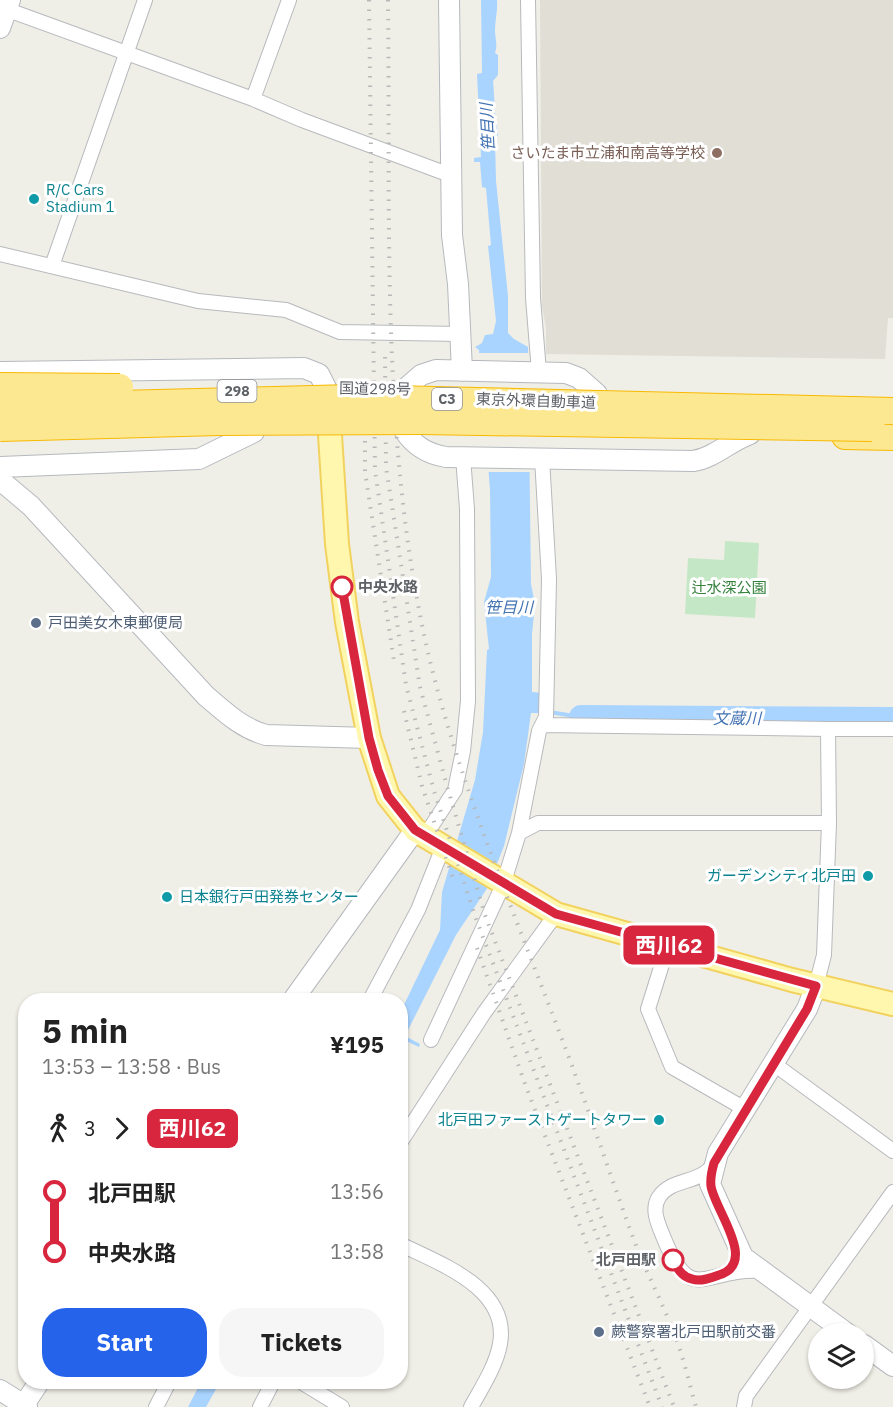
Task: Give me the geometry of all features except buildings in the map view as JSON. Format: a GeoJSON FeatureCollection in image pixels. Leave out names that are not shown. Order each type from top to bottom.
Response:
{"type":"FeatureCollection","features":[{"type":"Feature","properties":{"kind":"highway","name":"国道298号"},"geometry":{"type":"LineString","coordinates":[[0,397],[326,388],[405,389],[470,378],[536,380],[597,394],[893,400]]}},
{"type":"Feature","properties":{"kind":"highway"},"geometry":{"type":"LineString","coordinates":[[0,386],[112,387],[351,398]]}},
{"type":"Feature","properties":{"kind":"highway","name":"東京外環自動車道"},"geometry":{"type":"LineString","coordinates":[[0,406],[351,398],[893,411]]}},
{"type":"Feature","properties":{"kind":"highway","name":"東京外環自動車道"},"geometry":{"type":"LineString","coordinates":[[0,428],[219,422],[421,421],[893,428]]}},
{"type":"Feature","properties":{"kind":"highway"},"geometry":{"type":"LineString","coordinates":[[0,444],[219,422]]}},
{"type":"Feature","properties":{"kind":"highway"},"geometry":{"type":"LineString","coordinates":[[0,438],[329,430],[535,430],[893,437]]}},
{"type":"Feature","properties":{"kind":"main road"},"geometry":{"type":"LineString","coordinates":[[326,388],[338,555],[347,622],[369,738],[388,796],[434,841],[500,883],[556,914],[816,986],[893,1004]]}},
{"type":"Feature","properties":{"kind":"street"},"geometry":{"type":"LineString","coordinates":[[52,266],[145,0]]}},
{"type":"Feature","properties":{"kind":"street"},"geometry":{"type":"LineString","coordinates":[[254,99],[289,0]]}},
{"type":"Feature","properties":{"kind":"street"},"geometry":{"type":"LineString","coordinates":[[449,0],[452,235],[461,334],[470,378]]}},
{"type":"Feature","properties":{"kind":"street"},"geometry":{"type":"LineString","coordinates":[[528,0],[536,380]]}},
{"type":"Feature","properties":{"kind":"street"},"geometry":{"type":"LineString","coordinates":[[0,28],[6,6],[450,175]]}},
{"type":"Feature","properties":{"kind":"street"},"geometry":{"type":"LineString","coordinates":[[0,254],[198,301],[286,310],[340,332],[461,334]]}},
{"type":"Feature","properties":{"kind":"street"},"geometry":{"type":"LineString","coordinates":[[0,372],[304,368],[319,374],[326,388]]}},
{"type":"Feature","properties":{"kind":"street"},"geometry":{"type":"LineString","coordinates":[[404,430],[411,441],[434,455],[693,461],[706,459],[732,440],[750,434]]}},
{"type":"Feature","properties":{"kind":"street"},"geometry":{"type":"LineString","coordinates":[[0,467],[199,459],[254,432]]}},
{"type":"Feature","properties":{"kind":"street"},"geometry":{"type":"LineString","coordinates":[[374,993],[418,910],[434,841],[455,790],[463,751],[468,701],[466,509],[469,457]]}},
{"type":"Feature","properties":{"kind":"street"},"geometry":{"type":"LineString","coordinates":[[430,1040],[500,883],[519,833],[542,725],[546,717],[549,579],[539,458]]}},
{"type":"Feature","properties":{"kind":"street"},"geometry":{"type":"LineString","coordinates":[[31,506],[26,495],[30,481],[40,465]]}},
{"type":"Feature","properties":{"kind":"street"},"geometry":{"type":"LineString","coordinates":[[0,480],[31,506],[206,696],[232,719],[251,731],[266,735],[369,738]]}},
{"type":"Feature","properties":{"kind":"street"},"geometry":{"type":"LineString","coordinates":[[542,725],[893,729]]}},
{"type":"Feature","properties":{"kind":"street"},"geometry":{"type":"LineString","coordinates":[[762,1271],[726,1273],[699,1280],[681,1273],[674,1262],[656,1215],[657,1203],[663,1192],[704,1176],[714,1163],[807,1009],[816,986],[824,955],[829,823],[828,729]]}},
{"type":"Feature","properties":{"kind":"street"},"geometry":{"type":"LineString","coordinates":[[519,833],[538,823],[829,823]]}},
{"type":"Feature","properties":{"kind":"street"},"geometry":{"type":"LineString","coordinates":[[299,993],[434,841]]}},
{"type":"Feature","properties":{"kind":"street"},"geometry":{"type":"LineString","coordinates":[[408,1131],[484,1013],[556,914]]}},
{"type":"Feature","properties":{"kind":"street"},"geometry":{"type":"LineString","coordinates":[[668,945],[648,1009],[672,1067],[745,1109]]}},
{"type":"Feature","properties":{"kind":"street"},"geometry":{"type":"LineString","coordinates":[[774,1064],[893,1151]]}},
{"type":"Feature","properties":{"kind":"street"},"geometry":{"type":"LineString","coordinates":[[714,1163],[710,1184],[743,1257],[833,1323]]}},
{"type":"Feature","properties":{"kind":"street"},"geometry":{"type":"LineString","coordinates":[[744,1407],[746,1396],[893,1192]]}},
{"type":"Feature","properties":{"kind":"street"},"geometry":{"type":"LineString","coordinates":[[726,1273],[732,1268],[735,1259],[734,1240]]}},
{"type":"Feature","properties":{"kind":"street"},"geometry":{"type":"LineString","coordinates":[[408,1248],[469,1280],[493,1305],[499,1319],[501,1343],[493,1365],[471,1407]]}},
{"type":"Feature","properties":{"kind":"street"},"geometry":{"type":"LineString","coordinates":[[874,1352],[893,1366]]}},
{"type":"Feature","properties":{"kind":"street"},"geometry":{"type":"LineString","coordinates":[[0,1390],[26,1406],[35,1389]]}},
{"type":"Feature","properties":{"kind":"street"},"geometry":{"type":"LineString","coordinates":[[156,1407],[166,1389]]}},
{"type":"Feature","properties":{"kind":"street"},"geometry":{"type":"LineString","coordinates":[[260,1407],[269,1389]]}},
{"type":"Feature","properties":{"kind":"street"},"geometry":{"type":"LineString","coordinates":[[312,1389],[342,1407]]}},
{"type":"Feature","properties":{"kind":"shaded area","name":"さいたま市立浦和南高等学校"},"geometry":{"type":"Polygon","coordinates":[[[540,0],[893,0],[893,318],[888,318],[885,359],[546,354],[546,328],[542,306],[540,0]]]}},
{"type":"Feature","properties":{"kind":"green space","name":"辻水深公園"},"geometry":{"type":"Polygon","coordinates":[[[725,541],[759,543],[755,618],[685,614],[688,558],[724,560],[725,541]]]}},
{"type":"Feature","properties":{"kind":"water","name":"笹目川"},"geometry":{"type":"Polygon","coordinates":[[[481,0],[497,0],[495,53],[498,55],[498,75],[493,81],[498,135],[495,138],[496,181],[508,296],[508,333],[528,347],[531,584],[535,604],[532,634],[532,692],[543,693],[541,713],[531,713],[524,764],[504,846],[488,887],[456,935],[408,1030],[408,996],[440,930],[442,892],[475,780],[483,732],[487,650],[489,649],[484,602],[491,577],[490,490],[479,350],[475,347],[482,343],[485,335],[493,334],[496,321],[488,246],[491,245],[486,188],[482,187],[480,162],[474,162],[474,158],[481,157],[477,74],[482,73],[481,0]]]}},
{"type":"Feature","properties":{"kind":"water","name":"笹目川"},"geometry":{"type":"Polygon","coordinates":[[[408,1038],[420,1044],[419,1047],[408,1042],[408,1038]]]}},
{"type":"Feature","properties":{"kind":"water"},"geometry":{"type":"Polygon","coordinates":[[[197,1389],[216,1389],[206,1407],[188,1407],[197,1389]]]}},
{"type":"Feature","properties":{"kind":"pier"},"geometry":{"type":"Polygon","coordinates":[[[476,353],[531,353],[533,472],[484,472],[476,353]]]}},
{"type":"Feature","properties":{"kind":"waterway"},"geometry":{"type":"LineString","coordinates":[[549,712],[581,717]]}},
{"type":"Feature","properties":{"kind":"waterway","name":"文蔵川"},"geometry":{"type":"LineString","coordinates":[[581,717],[893,719]]}},
{"type":"Feature","properties":{"kind":"railway"},"geometry":{"type":"LineString","coordinates":[[369,0],[375,470],[406,685],[434,791],[475,916],[662,1407]]}},
{"type":"Feature","properties":{"kind":"railway"},"geometry":{"type":"LineString","coordinates":[[388,0],[389,260],[392,348],[405,523],[419,608],[438,692],[467,786],[571,1063],[635,1243],[673,1331],[696,1407]]}},
{"type":"Feature","properties":{"kind":"railway"},"geometry":{"type":"LineString","coordinates":[[385,357],[386,467],[420,687],[447,786],[485,915],[674,1407]]}},
{"type":"Feature","properties":{"kind":"railway"},"geometry":{"type":"LineString","coordinates":[[365,384],[365,472],[394,661]]}},
{"type":"Feature","properties":{"kind":"railway"},"geometry":{"type":"LineString","coordinates":[[404,711],[422,786],[453,878]]}},
{"type":"Feature","properties":{"kind":"railway"},"geometry":{"type":"LineString","coordinates":[[477,948],[525,1084],[650,1407]]}},
{"type":"Feature","properties":{"kind":"bus line","name":"西川62"},"geometry":{"type":"LineString","coordinates":[[342,587],[369,738],[378,770],[388,796],[415,830],[497,881],[556,914],[816,986],[807,1009],[718,1153],[711,1173],[710,1184],[734,1240],[736,1253],[732,1268],[726,1273],[699,1280],[684,1276],[673,1260]]}},
{"type":"Feature","properties":{"kind":"place","name":"さいたま市立浦和南高等学校"},"geometry":{"type":"Point","coordinates":[717,153]}},
{"type":"Feature","properties":{"kind":"place","name":"R/C Cars Stadium 1"},"geometry":{"type":"Point","coordinates":[34,199]}},
{"type":"Feature","properties":{"kind":"place","name":"中央水路"},"geometry":{"type":"Point","coordinates":[342,587]}},
{"type":"Feature","properties":{"kind":"place","name":"戸田美女木東郵便局"},"geometry":{"type":"Point","coordinates":[36,623]}},
{"type":"Feature","properties":{"kind":"place","name":"ガーデンシティ北戸田"},"geometry":{"type":"Point","coordinates":[868,876]}},
{"type":"Feature","properties":{"kind":"place","name":"日本銀行戸田発券センター"},"geometry":{"type":"Point","coordinates":[167,897]}},
{"type":"Feature","properties":{"kind":"place","name":"北戸田ファーストゲートタワー"},"geometry":{"type":"Point","coordinates":[659,1120]}},
{"type":"Feature","properties":{"kind":"place","name":"北戸田駅"},"geometry":{"type":"Point","coordinates":[673,1260]}},
{"type":"Feature","properties":{"kind":"place","name":"蕨警察署北戸田駅前交番"},"geometry":{"type":"Point","coordinates":[599,1332]}}]}
